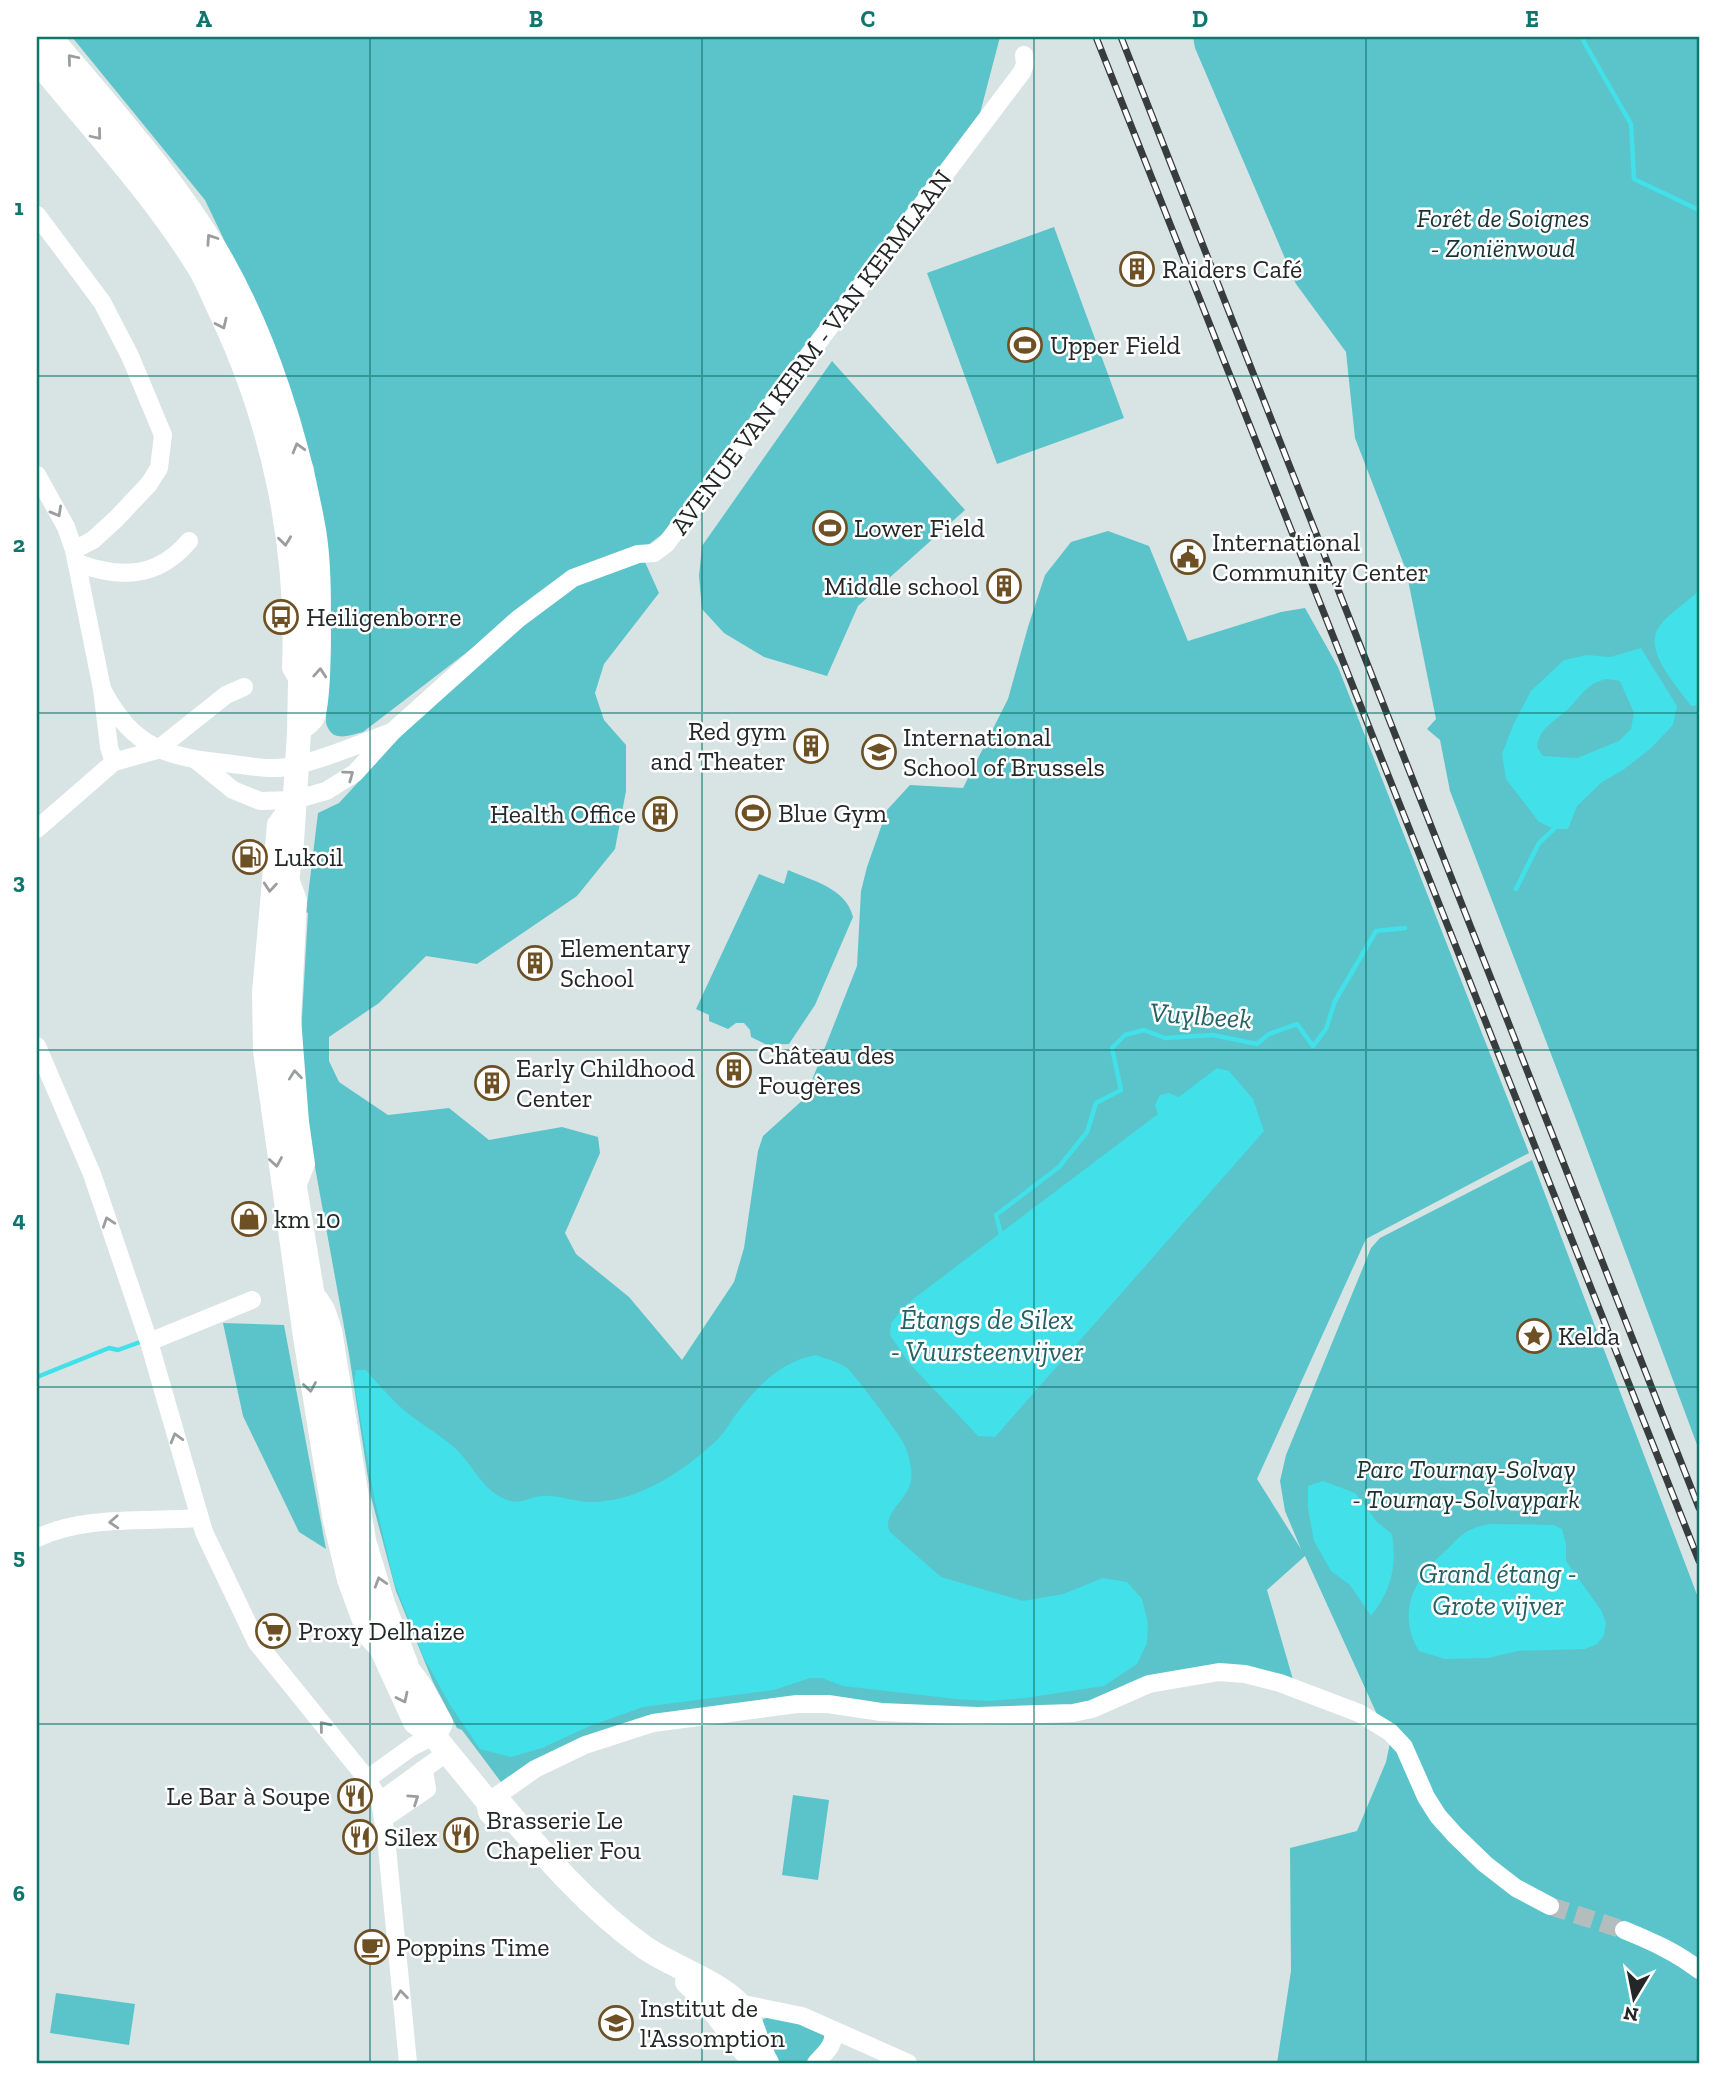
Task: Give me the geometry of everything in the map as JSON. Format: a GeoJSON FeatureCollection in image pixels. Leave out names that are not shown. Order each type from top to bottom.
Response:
{"type":"FeatureCollection","features":[{"type":"Feature","properties":{"kind":"main road"},"geometry":{"type":"LineString","coordinates":[[37,38],[141,165],[211,264],[248,342],[273,411],[290,476],[301,531],[307,638],[300,684],[289,875],[280,939],[278,1051],[288,1145],[355,1551],[381,1641],[415,1722],[440,1744],[488,1802],[490,1812],[555,1877],[570,1885],[695,1989],[717,2012],[746,2058]]}},
{"type":"Feature","properties":{"kind":"main road"},"geometry":{"type":"LineString","coordinates":[[381,1641],[421,1687],[441,1723],[440,1744]]}},
{"type":"Feature","properties":{"kind":"main road"},"geometry":{"type":"LineString","coordinates":[[645,1948],[734,2000],[750,2022],[758,2048],[767,2063]]}},
{"type":"Feature","properties":{"kind":"street"},"geometry":{"type":"LineString","coordinates":[[54,37],[157,161],[193,211],[225,260],[263,340],[287,409],[317,532],[322,631],[318,706],[316,719],[299,733]]}},
{"type":"Feature","properties":{"kind":"street","name":"AVENUE VAN KERM - VAN KERMLAAN"},"geometry":{"type":"LineString","coordinates":[[294,800],[326,791],[355,773],[392,732],[518,619],[573,578],[638,554],[654,553],[666,544],[1022,72],[1024,55]]}},
{"type":"Feature","properties":{"kind":"street"},"geometry":{"type":"LineString","coordinates":[[37,65],[128,172],[166,224],[198,272],[234,350],[258,416],[279,499],[290,586],[293,638],[291,668],[300,684]]}},
{"type":"Feature","properties":{"kind":"street"},"geometry":{"type":"LineString","coordinates":[[37,215],[102,302],[130,356],[163,435],[159,468],[149,484],[134,502],[76,557]]}},
{"type":"Feature","properties":{"kind":"street"},"geometry":{"type":"LineString","coordinates":[[37,475],[66,527],[76,557],[102,689],[106,731],[114,762]]}},
{"type":"Feature","properties":{"kind":"street"},"geometry":{"type":"LineString","coordinates":[[76,557],[92,568],[122,573],[141,571],[171,561],[189,541]]}},
{"type":"Feature","properties":{"kind":"street"},"geometry":{"type":"LineString","coordinates":[[37,829],[114,762],[157,750],[226,695],[244,687]]}},
{"type":"Feature","properties":{"kind":"street"},"geometry":{"type":"LineString","coordinates":[[102,689],[111,708],[123,723],[157,750],[196,760],[268,769],[296,766]]}},
{"type":"Feature","properties":{"kind":"street","name":"AVENUE VAN KERM - VAN KERMLAAN"},"geometry":{"type":"LineString","coordinates":[[296,766],[392,732]]}},
{"type":"Feature","properties":{"kind":"street"},"geometry":{"type":"LineString","coordinates":[[196,760],[233,790],[245,796],[260,801],[294,800]]}},
{"type":"Feature","properties":{"kind":"street"},"geometry":{"type":"LineString","coordinates":[[245,796],[251,766]]}},
{"type":"Feature","properties":{"kind":"street"},"geometry":{"type":"LineString","coordinates":[[294,800],[276,824],[261,993],[262,1051],[302,1337],[332,1521],[346,1580],[367,1637],[381,1641]]}},
{"type":"Feature","properties":{"kind":"street"},"geometry":{"type":"LineString","coordinates":[[289,875],[298,900],[292,1019],[306,1164],[296,1189]]}},
{"type":"Feature","properties":{"kind":"street"},"geometry":{"type":"LineString","coordinates":[[37,1046],[92,1174],[149,1342],[199,1518],[215,1558],[257,1643],[367,1779],[380,1801],[408,2063]]}},
{"type":"Feature","properties":{"kind":"street"},"geometry":{"type":"LineString","coordinates":[[270,1118],[288,1145]]}},
{"type":"Feature","properties":{"kind":"street"},"geometry":{"type":"LineString","coordinates":[[312,1286],[326,1310],[333,1330],[358,1497],[367,1539],[386,1603],[409,1661],[408,1670]]}},
{"type":"Feature","properties":{"kind":"street"},"geometry":{"type":"LineString","coordinates":[[149,1342],[252,1300]]}},
{"type":"Feature","properties":{"kind":"street"},"geometry":{"type":"LineString","coordinates":[[37,1538],[57,1528],[97,1523],[199,1518]]}},
{"type":"Feature","properties":{"kind":"street"},"geometry":{"type":"LineString","coordinates":[[488,1802],[536,1769],[585,1745],[653,1723],[797,1704],[828,1704],[881,1712],[977,1716],[1073,1713],[1092,1709],[1149,1684],[1219,1672],[1245,1674],[1280,1683],[1359,1713],[1390,1732],[1404,1747],[1432,1807],[1455,1835],[1485,1864],[1516,1888],[1550,1906]]}},
{"type":"Feature","properties":{"kind":"street"},"geometry":{"type":"LineString","coordinates":[[367,1779],[413,1746],[440,1744]]}},
{"type":"Feature","properties":{"kind":"street"},"geometry":{"type":"LineString","coordinates":[[380,1801],[422,1770],[440,1744]]}},
{"type":"Feature","properties":{"kind":"street"},"geometry":{"type":"LineString","coordinates":[[383,1819],[427,1789],[422,1770]]}},
{"type":"Feature","properties":{"kind":"street"},"geometry":{"type":"LineString","coordinates":[[1623,1930],[1653,1942],[1699,1970]]}},
{"type":"Feature","properties":{"kind":"street"},"geometry":{"type":"LineString","coordinates":[[734,2000],[793,2013],[908,2063]]}},
{"type":"Feature","properties":{"kind":"street"},"geometry":{"type":"LineString","coordinates":[[816,2063],[832,2044],[835,2037],[833,2030]]}},
{"type":"Feature","properties":{"kind":"green space","name":"Parc Tournay-Solvay - Tournay-Solvaypark"},"geometry":{"type":"Polygon","coordinates":[[[72,37],[1000,37],[978,121],[665,532],[640,551],[659,593],[604,664],[595,693],[604,720],[626,745],[626,791],[615,849],[577,896],[477,964],[426,956],[379,1003],[329,1037],[329,1061],[339,1082],[388,1115],[449,1108],[489,1140],[562,1127],[598,1137],[600,1153],[565,1233],[576,1254],[629,1297],[682,1360],[734,1282],[744,1248],[758,1151],[763,1136],[805,1098],[857,966],[861,891],[887,810],[910,785],[963,788],[1008,699],[1045,575],[1071,542],[1108,531],[1149,546],[1188,641],[1281,612],[1305,608],[1338,667],[1529,1153],[1366,1239],[1257,1479],[1301,1549],[1285,1511],[1280,1481],[1286,1455],[1371,1248],[1380,1238],[1532,1160],[1699,1600],[1699,2063],[1277,2063],[1291,1971],[1290,1848],[1357,1831],[1386,1762],[1390,1743],[1305,1556],[1267,1590],[1294,1683],[1244,1668],[1087,1704],[1048,1710],[879,1705],[660,1718],[504,1786],[462,1730],[457,1728],[433,1682],[396,1591],[371,1497],[349,1354],[309,1134],[301,1034],[306,912],[318,813],[339,803],[505,623],[363,732],[336,736],[329,729],[326,723],[328,627],[314,468],[260,315],[205,200],[72,37]]]}},
{"type":"Feature","properties":{"kind":"green space","name":"Forêt de Soignes - Zoniënwoud"},"geometry":{"type":"Polygon","coordinates":[[[1193,37],[1699,37],[1699,1450],[1450,791],[1440,740],[1427,729],[1436,719],[1406,570],[1355,438],[1346,352],[1296,284],[1195,48],[1193,37]]]}},
{"type":"Feature","properties":{"kind":"green space","name":"Upper Field"},"geometry":{"type":"Polygon","coordinates":[[[1054,227],[1124,418],[997,464],[927,273],[1054,227]]]}},
{"type":"Feature","properties":{"kind":"green space","name":"Lower Field"},"geometry":{"type":"Polygon","coordinates":[[[832,361],[965,510],[858,606],[827,676],[764,657],[724,633],[702,609],[699,576],[702,546],[832,361]]]}},
{"type":"Feature","properties":{"kind":"green space"},"geometry":{"type":"Polygon","coordinates":[[[788,870],[836,892],[849,907],[853,917],[815,1005],[789,1044],[767,1045],[751,1037],[750,1030],[744,1023],[736,1023],[728,1029],[709,1021],[709,1015],[696,1009],[759,874],[784,884],[788,870]]]}},
{"type":"Feature","properties":{"kind":"green space"},"geometry":{"type":"Polygon","coordinates":[[[223,1323],[284,1325],[326,1549],[299,1532],[243,1416],[223,1323]]]}},
{"type":"Feature","properties":{"kind":"green space"},"geometry":{"type":"Polygon","coordinates":[[[793,1795],[829,1800],[818,1880],[782,1875],[793,1795]]]}},
{"type":"Feature","properties":{"kind":"green space"},"geometry":{"type":"Polygon","coordinates":[[[56,1993],[135,2004],[129,2045],[50,2033],[56,1993]]]}},
{"type":"Feature","properties":{"kind":"green space"},"geometry":{"type":"Polygon","coordinates":[[[768,2017],[787,2017],[825,2035],[826,2040],[812,2063],[773,2063],[762,2020],[768,2017]]]}},
{"type":"Feature","properties":{"kind":"water"},"geometry":{"type":"Polygon","coordinates":[[[1699,591],[1699,705],[1691,706],[1663,666],[1655,644],[1661,624],[1699,591]]]}},
{"type":"Feature","properties":{"kind":"water"},"geometry":{"type":"Polygon","coordinates":[[[1641,648],[1677,706],[1673,725],[1650,749],[1602,782],[1577,806],[1568,829],[1554,829],[1539,822],[1506,779],[1502,754],[1531,691],[1564,660],[1587,655],[1610,657],[1641,648]],[[1607,679],[1594,684],[1548,725],[1538,740],[1537,747],[1543,756],[1577,758],[1619,741],[1631,729],[1634,713],[1620,681],[1607,679]]]}},
{"type":"Feature","properties":{"kind":"water","name":"Étangs de Silex - Vuursteenvijver"},"geometry":{"type":"Polygon","coordinates":[[[1217,1068],[1229,1071],[1253,1099],[1264,1131],[995,1437],[978,1436],[909,1363],[890,1335],[891,1323],[908,1303],[1158,1114],[1155,1105],[1160,1095],[1169,1093],[1179,1097],[1217,1068]]]}},
{"type":"Feature","properties":{"kind":"water"},"geometry":{"type":"Polygon","coordinates":[[[816,1355],[840,1364],[851,1372],[905,1447],[911,1480],[907,1491],[891,1514],[888,1526],[890,1532],[941,1577],[1023,1601],[1063,1594],[1103,1578],[1127,1582],[1142,1599],[1148,1623],[1147,1643],[1137,1664],[1104,1686],[988,1701],[843,1686],[822,1678],[810,1678],[774,1690],[643,1707],[590,1726],[542,1748],[511,1757],[480,1749],[450,1705],[423,1656],[394,1582],[374,1497],[354,1382],[356,1370],[366,1370],[398,1405],[457,1450],[487,1486],[501,1497],[518,1502],[548,1496],[593,1502],[627,1496],[674,1474],[718,1439],[762,1384],[792,1363],[816,1355]]]}},
{"type":"Feature","properties":{"kind":"water"},"geometry":{"type":"Polygon","coordinates":[[[1323,1481],[1355,1493],[1377,1522],[1392,1534],[1394,1558],[1391,1578],[1371,1616],[1350,1585],[1331,1571],[1314,1541],[1308,1508],[1308,1486],[1323,1481]]]}},
{"type":"Feature","properties":{"kind":"water","name":"Grand étang - Grote vijver"},"geometry":{"type":"Polygon","coordinates":[[[1490,1524],[1554,1525],[1562,1529],[1566,1544],[1566,1561],[1601,1610],[1606,1623],[1604,1635],[1597,1644],[1585,1649],[1518,1651],[1488,1658],[1445,1659],[1419,1651],[1409,1624],[1411,1599],[1416,1587],[1431,1565],[1462,1535],[1473,1528],[1490,1524]]]}},
{"type":"Feature","properties":{"kind":"waterway"},"geometry":{"type":"LineString","coordinates":[[1583,37],[1631,124],[1634,179],[1699,210]]}},
{"type":"Feature","properties":{"kind":"waterway","name":"Vuylbeek"},"geometry":{"type":"LineString","coordinates":[[1516,889],[1539,843],[1555,825]]}},
{"type":"Feature","properties":{"kind":"waterway","name":"Vuylbeek"},"geometry":{"type":"LineString","coordinates":[[1002,1238],[996,1215],[1059,1167],[1087,1132],[1096,1103],[1121,1090],[1112,1048],[1125,1035],[1144,1030],[1165,1038],[1213,1035],[1257,1044],[1269,1034],[1297,1024],[1313,1046],[1326,1029],[1335,1001],[1376,931],[1405,928]]}},
{"type":"Feature","properties":{"kind":"waterway"},"geometry":{"type":"LineString","coordinates":[[37,1377],[109,1348],[118,1350],[143,1341]]}},
{"type":"Feature","properties":{"kind":"tunnel"},"geometry":{"type":"LineString","coordinates":[[1550,1906],[1624,1930]]}},
{"type":"Feature","properties":{"kind":"railway"},"geometry":{"type":"LineString","coordinates":[[1096,37],[1699,1561]]}},
{"type":"Feature","properties":{"kind":"railway"},"geometry":{"type":"LineString","coordinates":[[1121,37],[1699,1508]]}},
{"type":"Feature","properties":{"kind":"place","name":"Raiders Café"},"geometry":{"type":"Point","coordinates":[1137,269]}},
{"type":"Feature","properties":{"kind":"place","name":"Upper Field"},"geometry":{"type":"Point","coordinates":[1025,345]}},
{"type":"Feature","properties":{"kind":"place","name":"Lower Field"},"geometry":{"type":"Point","coordinates":[830,528]}},
{"type":"Feature","properties":{"kind":"place","name":"International Community Center"},"geometry":{"type":"Point","coordinates":[1188,557]}},
{"type":"Feature","properties":{"kind":"place","name":"Middle school"},"geometry":{"type":"Point","coordinates":[1004,586]}},
{"type":"Feature","properties":{"kind":"place","name":"Heiligenborre"},"geometry":{"type":"Point","coordinates":[281,617]}},
{"type":"Feature","properties":{"kind":"place","name":"Red gym and Theater"},"geometry":{"type":"Point","coordinates":[811,746]}},
{"type":"Feature","properties":{"kind":"place","name":"International School of Brussels"},"geometry":{"type":"Point","coordinates":[879,752]}},
{"type":"Feature","properties":{"kind":"place","name":"Blue Gym"},"geometry":{"type":"Point","coordinates":[753,813]}},
{"type":"Feature","properties":{"kind":"place","name":"Health Office"},"geometry":{"type":"Point","coordinates":[660,814]}},
{"type":"Feature","properties":{"kind":"place","name":"Lukoil"},"geometry":{"type":"Point","coordinates":[250,857]}},
{"type":"Feature","properties":{"kind":"place","name":"Elementary School"},"geometry":{"type":"Point","coordinates":[535,963]}},
{"type":"Feature","properties":{"kind":"place","name":"Château des Fougères"},"geometry":{"type":"Point","coordinates":[734,1070]}},
{"type":"Feature","properties":{"kind":"place","name":"Early Childhood Center"},"geometry":{"type":"Point","coordinates":[492,1083]}},
{"type":"Feature","properties":{"kind":"place","name":"km 10"},"geometry":{"type":"Point","coordinates":[249,1219]}},
{"type":"Feature","properties":{"kind":"place","name":"Kelda"},"geometry":{"type":"Point","coordinates":[1534,1336]}},
{"type":"Feature","properties":{"kind":"place","name":"Proxy Delhaize"},"geometry":{"type":"Point","coordinates":[273,1631]}},
{"type":"Feature","properties":{"kind":"place","name":"Le Bar à Soupe"},"geometry":{"type":"Point","coordinates":[355,1796]}},
{"type":"Feature","properties":{"kind":"place","name":"Brasserie Le Chapelier Fou"},"geometry":{"type":"Point","coordinates":[461,1835]}},
{"type":"Feature","properties":{"kind":"place","name":"Silex"},"geometry":{"type":"Point","coordinates":[360,1837]}},
{"type":"Feature","properties":{"kind":"place","name":"Poppins Time"},"geometry":{"type":"Point","coordinates":[372,1947]}},
{"type":"Feature","properties":{"kind":"place","name":"Institut de l'Assomption"},"geometry":{"type":"Point","coordinates":[616,2023]}}]}
